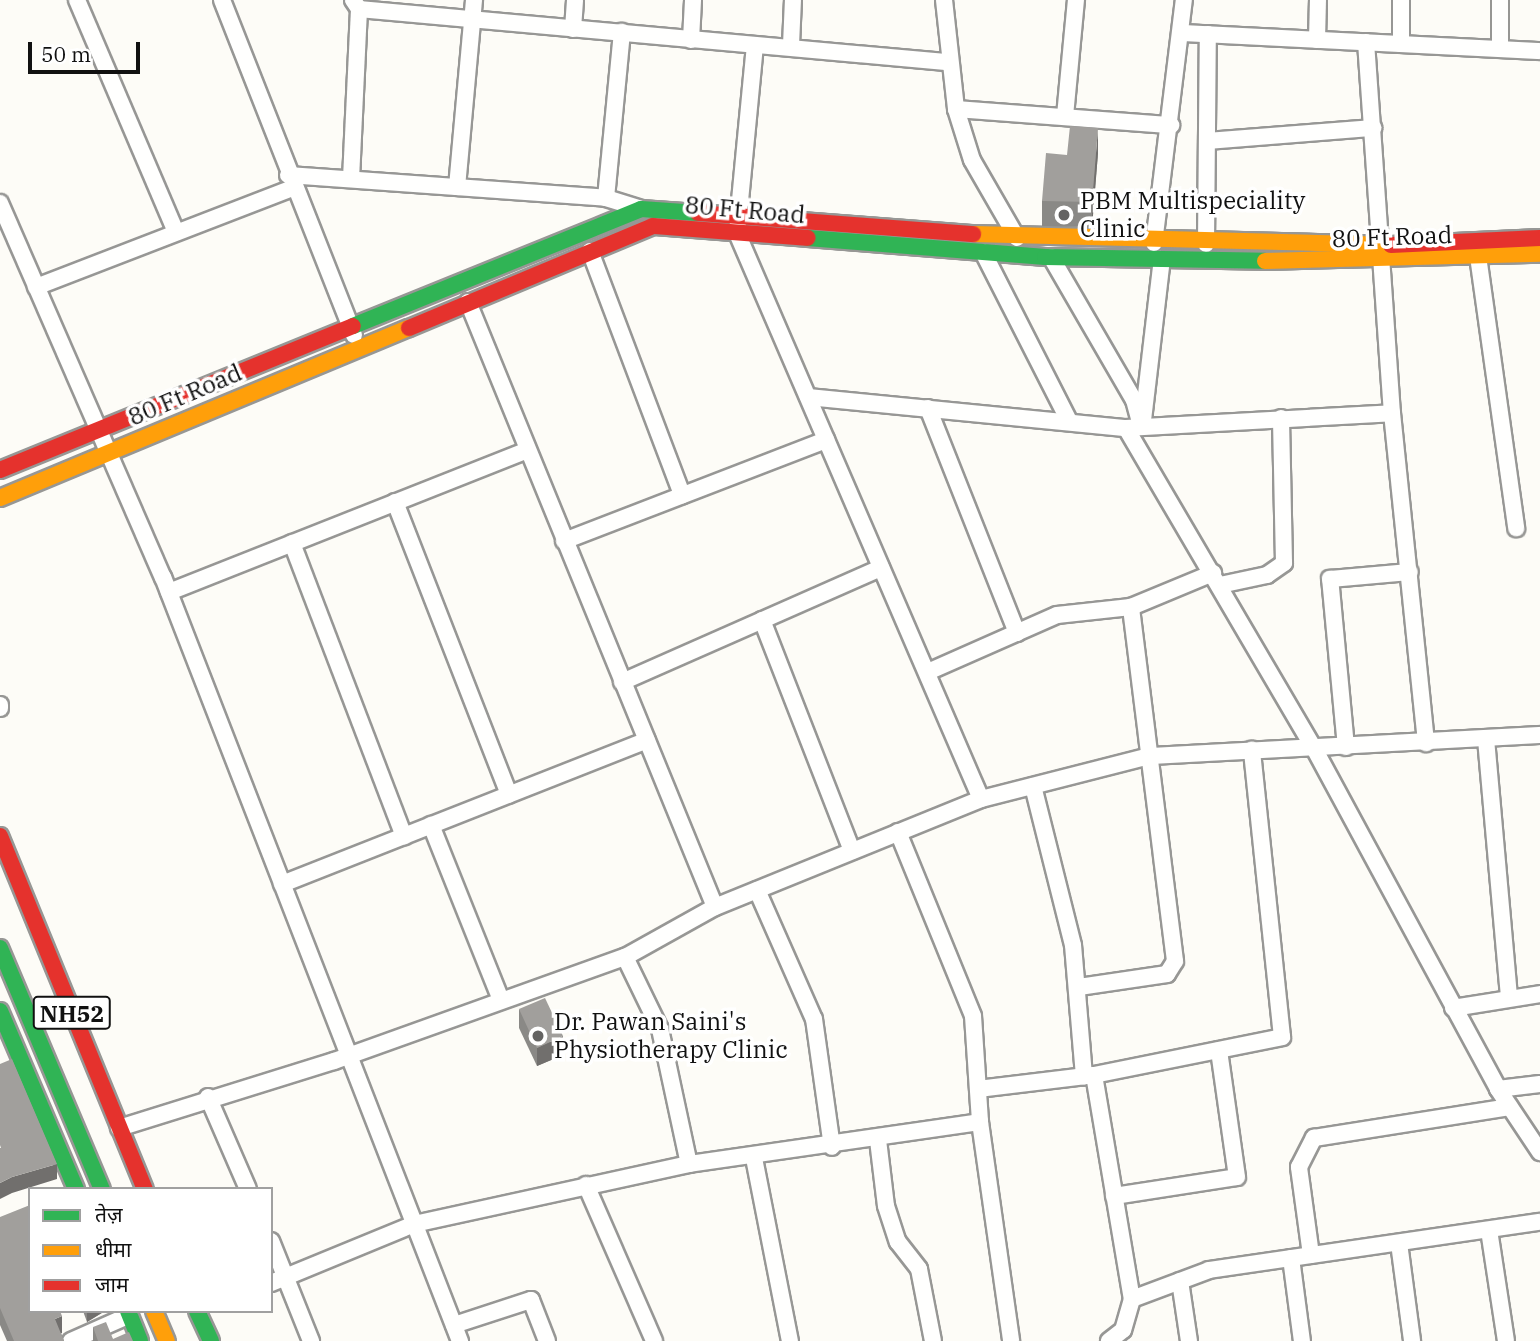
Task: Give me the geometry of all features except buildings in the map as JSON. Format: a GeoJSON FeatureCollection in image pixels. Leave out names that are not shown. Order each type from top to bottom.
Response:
{"type":"FeatureCollection","features":[{"type":"Feature","properties":{"kind":"main road","name":"80 Ft Road"},"geometry":{"type":"LineString","coordinates":[[0,470],[641,209],[740,214],[1017,238],[1478,256],[1540,254]]}},
{"type":"Feature","properties":{"kind":"main road","name":"80 Ft Road"},"geometry":{"type":"LineString","coordinates":[[0,498],[653,226],[1051,257],[1162,259],[1385,253],[1540,238]]}},
{"type":"Feature","properties":{"kind":"main road","name":"NH52"},"geometry":{"type":"LineString","coordinates":[[0,836],[144,1187]]}},
{"type":"Feature","properties":{"kind":"main road","name":"NH52"},"geometry":{"type":"LineString","coordinates":[[0,947],[101,1187]]}},
{"type":"Feature","properties":{"kind":"main road"},"geometry":{"type":"LineString","coordinates":[[0,1011],[75,1187]]}},
{"type":"Feature","properties":{"kind":"main road"},"geometry":{"type":"LineString","coordinates":[[129,1313],[140,1341]]}},
{"type":"Feature","properties":{"kind":"main road"},"geometry":{"type":"LineString","coordinates":[[155,1313],[167,1341]]}},
{"type":"Feature","properties":{"kind":"main road"},"geometry":{"type":"LineString","coordinates":[[199,1313],[211,1341]]}},
{"type":"Feature","properties":{"kind":"street"},"geometry":{"type":"LineString","coordinates":[[77,0],[176,232]]}},
{"type":"Feature","properties":{"kind":"street"},"geometry":{"type":"LineString","coordinates":[[222,0],[290,181],[359,347]]}},
{"type":"Feature","properties":{"kind":"street"},"geometry":{"type":"LineString","coordinates":[[457,187],[474,0]]}},
{"type":"Feature","properties":{"kind":"street"},"geometry":{"type":"LineString","coordinates":[[573,29],[575,0]]}},
{"type":"Feature","properties":{"kind":"street"},"geometry":{"type":"LineString","coordinates":[[691,40],[693,0]]}},
{"type":"Feature","properties":{"kind":"street"},"geometry":{"type":"LineString","coordinates":[[790,45],[793,0]]}},
{"type":"Feature","properties":{"kind":"street"},"geometry":{"type":"LineString","coordinates":[[944,0],[946,62],[956,109],[972,160],[1017,238]]}},
{"type":"Feature","properties":{"kind":"street"},"geometry":{"type":"LineString","coordinates":[[1065,116],[1076,0]]}},
{"type":"Feature","properties":{"kind":"street"},"geometry":{"type":"LineString","coordinates":[[1154,243],[1171,125],[1184,0]]}},
{"type":"Feature","properties":{"kind":"street"},"geometry":{"type":"LineString","coordinates":[[1317,40],[1318,0]]}},
{"type":"Feature","properties":{"kind":"street"},"geometry":{"type":"LineString","coordinates":[[1401,0],[1401,44]]}},
{"type":"Feature","properties":{"kind":"street"},"geometry":{"type":"LineString","coordinates":[[1500,0],[1500,49]]}},
{"type":"Feature","properties":{"kind":"street"},"geometry":{"type":"LineString","coordinates":[[351,179],[356,5],[472,20],[691,40],[790,45],[946,62]]}},
{"type":"Feature","properties":{"kind":"street"},"geometry":{"type":"LineString","coordinates":[[606,198],[622,32]]}},
{"type":"Feature","properties":{"kind":"street"},"geometry":{"type":"LineString","coordinates":[[1181,33],[1540,51]]}},
{"type":"Feature","properties":{"kind":"street"},"geometry":{"type":"LineString","coordinates":[[1206,244],[1208,34]]}},
{"type":"Feature","properties":{"kind":"street"},"geometry":{"type":"LineString","coordinates":[[1366,42],[1385,253],[1392,413],[1426,743]]}},
{"type":"Feature","properties":{"kind":"street"},"geometry":{"type":"LineString","coordinates":[[755,45],[737,233],[881,568],[930,671],[981,799]]}},
{"type":"Feature","properties":{"kind":"street"},"geometry":{"type":"LineString","coordinates":[[956,109],[1171,125]]}},
{"type":"Feature","properties":{"kind":"street"},"geometry":{"type":"LineString","coordinates":[[1207,141],[1373,128]]}},
{"type":"Feature","properties":{"kind":"street"},"geometry":{"type":"LineString","coordinates":[[36,287],[176,232],[290,181],[351,179],[606,198],[641,209]]}},
{"type":"Feature","properties":{"kind":"street"},"geometry":{"type":"LineString","coordinates":[[0,203],[94,430],[169,592],[460,1341]]}},
{"type":"Feature","properties":{"kind":"street"},"geometry":{"type":"LineString","coordinates":[[590,251],[682,495]]}},
{"type":"Feature","properties":{"kind":"street"},"geometry":{"type":"LineString","coordinates":[[983,252],[1069,421]]}},
{"type":"Feature","properties":{"kind":"street"},"geometry":{"type":"LineString","coordinates":[[1478,256],[1516,528]]}},
{"type":"Feature","properties":{"kind":"street"},"geometry":{"type":"LineString","coordinates":[[1051,257],[1134,400],[1137,427],[1217,579],[1315,750],[1497,1089],[1540,1152]]}},
{"type":"Feature","properties":{"kind":"street"},"geometry":{"type":"LineString","coordinates":[[1137,427],[1162,259]]}},
{"type":"Feature","properties":{"kind":"street"},"geometry":{"type":"LineString","coordinates":[[468,302],[715,907]]}},
{"type":"Feature","properties":{"kind":"street"},"geometry":{"type":"LineString","coordinates":[[808,397],[1137,427],[1392,413]]}},
{"type":"Feature","properties":{"kind":"street"},"geometry":{"type":"LineString","coordinates":[[928,408],[1017,632]]}},
{"type":"Feature","properties":{"kind":"street"},"geometry":{"type":"LineString","coordinates":[[930,671],[1057,615],[1131,607],[1217,579],[1267,575],[1284,563],[1281,418]]}},
{"type":"Feature","properties":{"kind":"street"},"geometry":{"type":"LineString","coordinates":[[564,541],[826,440]]}},
{"type":"Feature","properties":{"kind":"street"},"geometry":{"type":"LineString","coordinates":[[169,592],[527,450]]}},
{"type":"Feature","properties":{"kind":"street"},"geometry":{"type":"LineString","coordinates":[[396,502],[509,795]]}},
{"type":"Feature","properties":{"kind":"street"},"geometry":{"type":"LineString","coordinates":[[292,543],[404,836]]}},
{"type":"Feature","properties":{"kind":"street"},"geometry":{"type":"LineString","coordinates":[[622,682],[881,568]]}},
{"type":"Feature","properties":{"kind":"street"},"geometry":{"type":"LineString","coordinates":[[1346,747],[1330,579],[1410,572]]}},
{"type":"Feature","properties":{"kind":"street"},"geometry":{"type":"LineString","coordinates":[[1079,987],[1173,969],[1131,607]]}},
{"type":"Feature","properties":{"kind":"street"},"geometry":{"type":"LineString","coordinates":[[762,620],[852,851]]}},
{"type":"Feature","properties":{"kind":"street"},"geometry":{"type":"LineString","coordinates":[[119,1128],[208,1097],[348,1056],[625,957],[715,907],[981,799],[1150,756],[1252,750],[1315,750],[1540,735]]}},
{"type":"Feature","properties":{"kind":"street"},"geometry":{"type":"LineString","coordinates":[[1486,739],[1509,998]]}},
{"type":"Feature","properties":{"kind":"street"},"geometry":{"type":"LineString","coordinates":[[282,884],[646,740]]}},
{"type":"Feature","properties":{"kind":"street"},"geometry":{"type":"LineString","coordinates":[[978,1089],[1089,1076],[1282,1037],[1252,750]]}},
{"type":"Feature","properties":{"kind":"street"},"geometry":{"type":"LineString","coordinates":[[1033,786],[1079,987],[1089,1076],[1132,1299],[1123,1330],[1109,1341]]}},
{"type":"Feature","properties":{"kind":"street"},"geometry":{"type":"LineString","coordinates":[[431,825],[501,1000]]}},
{"type":"Feature","properties":{"kind":"street"},"geometry":{"type":"LineString","coordinates":[[898,832],[973,1016],[980,1122],[1011,1341]]}},
{"type":"Feature","properties":{"kind":"street"},"geometry":{"type":"LineString","coordinates":[[757,890],[814,1018],[832,1147]]}},
{"type":"Feature","properties":{"kind":"street"},"geometry":{"type":"LineString","coordinates":[[625,957],[660,1029],[689,1164]]}},
{"type":"Feature","properties":{"kind":"street"},"geometry":{"type":"LineString","coordinates":[[1453,1008],[1540,994]]}},
{"type":"Feature","properties":{"kind":"street"},"geometry":{"type":"LineString","coordinates":[[1114,1196],[1237,1177],[1219,1050]]}},
{"type":"Feature","properties":{"kind":"street"},"geometry":{"type":"LineString","coordinates":[[0,1068],[21,1060]]}},
{"type":"Feature","properties":{"kind":"street"},"geometry":{"type":"LineString","coordinates":[[1497,1089],[1540,1084]]}},
{"type":"Feature","properties":{"kind":"street"},"geometry":{"type":"LineString","coordinates":[[208,1097],[247,1187]]}},
{"type":"Feature","properties":{"kind":"street"},"geometry":{"type":"LineString","coordinates":[[1311,1255],[1299,1167],[1314,1138],[1510,1107]]}},
{"type":"Feature","properties":{"kind":"street"},"geometry":{"type":"LineString","coordinates":[[273,1282],[414,1224],[586,1185],[689,1164],[832,1147],[980,1122]]}},
{"type":"Feature","properties":{"kind":"street"},"geometry":{"type":"LineString","coordinates":[[878,1140],[886,1206],[898,1242],[919,1269],[933,1341]]}},
{"type":"Feature","properties":{"kind":"street"},"geometry":{"type":"LineString","coordinates":[[754,1158],[790,1341]]}},
{"type":"Feature","properties":{"kind":"street"},"geometry":{"type":"LineString","coordinates":[[586,1185],[654,1341]]}},
{"type":"Feature","properties":{"kind":"street"},"geometry":{"type":"LineString","coordinates":[[1132,1299],[1209,1270],[1540,1222]]}},
{"type":"Feature","properties":{"kind":"street"},"geometry":{"type":"LineString","coordinates":[[1489,1230],[1506,1341]]}},
{"type":"Feature","properties":{"kind":"street"},"geometry":{"type":"LineString","coordinates":[[1399,1242],[1412,1341]]}},
{"type":"Feature","properties":{"kind":"street"},"geometry":{"type":"LineString","coordinates":[[273,1246],[312,1341]]}},
{"type":"Feature","properties":{"kind":"street"},"geometry":{"type":"LineString","coordinates":[[1290,1258],[1303,1341]]}},
{"type":"Feature","properties":{"kind":"street"},"geometry":{"type":"LineString","coordinates":[[1180,1281],[1189,1341]]}},
{"type":"Feature","properties":{"kind":"street"},"geometry":{"type":"LineString","coordinates":[[454,1325],[531,1300],[547,1341]]}},
{"type":"Feature","properties":{"kind":"street"},"geometry":{"type":"LineString","coordinates":[[71,1341],[129,1313]]}},
{"type":"Feature","properties":{"kind":"traffic: fast"},"geometry":{"type":"LineString","coordinates":[[353,326],[641,209],[698,213]]}},
{"type":"Feature","properties":{"kind":"traffic: fast"},"geometry":{"type":"LineString","coordinates":[[808,238],[1045,257],[1265,261]]}},
{"type":"Feature","properties":{"kind":"traffic: fast"},"geometry":{"type":"LineString","coordinates":[[0,948],[101,1187]]}},
{"type":"Feature","properties":{"kind":"traffic: fast"},"geometry":{"type":"LineString","coordinates":[[0,1011],[75,1187]]}},
{"type":"Feature","properties":{"kind":"traffic: fast"},"geometry":{"type":"LineString","coordinates":[[129,1313],[140,1341]]}},
{"type":"Feature","properties":{"kind":"traffic: fast"},"geometry":{"type":"LineString","coordinates":[[198,1313],[211,1341]]}},
{"type":"Feature","properties":{"kind":"traffic: slow"},"geometry":{"type":"LineString","coordinates":[[973,234],[1391,245]]}},
{"type":"Feature","properties":{"kind":"traffic: slow"},"geometry":{"type":"LineString","coordinates":[[1265,261],[1540,254]]}},
{"type":"Feature","properties":{"kind":"traffic: slow"},"geometry":{"type":"LineString","coordinates":[[0,498],[409,328]]}},
{"type":"Feature","properties":{"kind":"traffic: slow"},"geometry":{"type":"LineString","coordinates":[[155,1313],[167,1341]]}},
{"type":"Feature","properties":{"kind":"traffic: jam"},"geometry":{"type":"LineString","coordinates":[[698,213],[973,234]]}},
{"type":"Feature","properties":{"kind":"traffic: jam"},"geometry":{"type":"LineString","coordinates":[[409,328],[653,226],[808,238]]}},
{"type":"Feature","properties":{"kind":"traffic: jam"},"geometry":{"type":"LineString","coordinates":[[1391,245],[1540,238]]}},
{"type":"Feature","properties":{"kind":"traffic: jam"},"geometry":{"type":"LineString","coordinates":[[0,470],[353,326]]}},
{"type":"Feature","properties":{"kind":"traffic: jam"},"geometry":{"type":"LineString","coordinates":[[0,836],[144,1187]]}},
{"type":"Feature","properties":{"kind":"place","name":"PBM Multispeciality Clinic"},"geometry":{"type":"Point","coordinates":[1064,215]}},
{"type":"Feature","properties":{"kind":"place","name":"Dr. Pawan Saini's Physiotherapy Clinic"},"geometry":{"type":"Point","coordinates":[538,1036]}}]}
